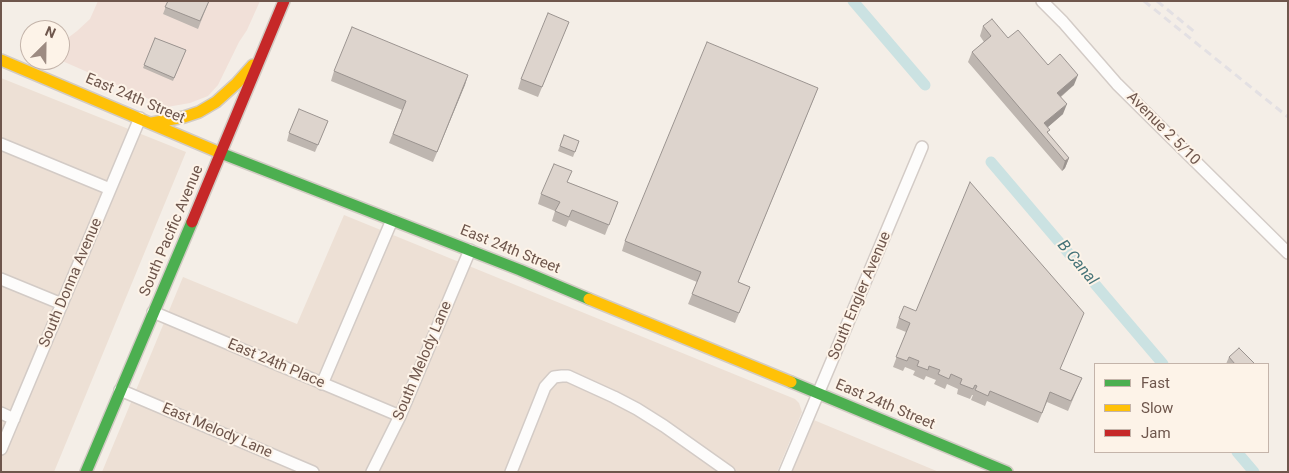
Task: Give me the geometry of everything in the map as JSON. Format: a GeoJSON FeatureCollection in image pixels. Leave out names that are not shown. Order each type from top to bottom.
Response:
{"type":"FeatureCollection","features":[{"type":"Feature","properties":{"kind":"main road","name":"South Pacific Avenue"},"geometry":{"type":"LineString","coordinates":[[86,472],[284,1]]}},
{"type":"Feature","properties":{"kind":"main road"},"geometry":{"type":"LineString","coordinates":[[152,123],[184,118],[216,102],[262,56]]}},
{"type":"Feature","properties":{"kind":"main road","name":"East 24th Street"},"geometry":{"type":"LineString","coordinates":[[1,60],[222,152],[470,250],[1007,472]]}},
{"type":"Feature","properties":{"kind":"street","name":"Avenue 2 5/10"},"geometry":{"type":"LineString","coordinates":[[1042,1],[1118,84],[1288,253]]}},
{"type":"Feature","properties":{"kind":"street","name":"South Donna Avenue"},"geometry":{"type":"LineString","coordinates":[[1,449],[140,118]]}},
{"type":"Feature","properties":{"kind":"street"},"geometry":{"type":"LineString","coordinates":[[1,144],[110,189]]}},
{"type":"Feature","properties":{"kind":"street","name":"South Engler Avenue"},"geometry":{"type":"LineString","coordinates":[[786,472],[922,147]]}},
{"type":"Feature","properties":{"kind":"street"},"geometry":{"type":"LineString","coordinates":[[322,384],[392,220]]}},
{"type":"Feature","properties":{"kind":"street","name":"South Melody Lane"},"geometry":{"type":"LineString","coordinates":[[372,472],[400,416],[470,250]]}},
{"type":"Feature","properties":{"kind":"street"},"geometry":{"type":"LineString","coordinates":[[1,279],[62,304]]}},
{"type":"Feature","properties":{"kind":"street","name":"East 24th Place"},"geometry":{"type":"LineString","coordinates":[[153,312],[400,416]]}},
{"type":"Feature","properties":{"kind":"street"},"geometry":{"type":"LineString","coordinates":[[511,472],[545,387],[554,377],[568,376],[614,397],[664,426],[729,472]]}},
{"type":"Feature","properties":{"kind":"street","name":"East Melody Lane"},"geometry":{"type":"LineString","coordinates":[[120,390],[313,472]]}},
{"type":"Feature","properties":{"kind":"street"},"geometry":{"type":"LineString","coordinates":[[1,413],[14,419]]}},
{"type":"Feature","properties":{"kind":"shaded area"},"geometry":{"type":"Polygon","coordinates":[[[98,1],[260,1],[218,85],[208,96],[190,103],[167,107],[70,64],[70,36],[90,19],[98,1]]]}},
{"type":"Feature","properties":{"kind":"shaded area"},"geometry":{"type":"Polygon","coordinates":[[[1,78],[186,152],[54,472],[1,472],[1,78]]]}},
{"type":"Feature","properties":{"kind":"shaded area"},"geometry":{"type":"Polygon","coordinates":[[[344,215],[795,399],[799,403],[802,412],[777,472],[102,472],[183,277],[297,324],[344,215]]]}},
{"type":"Feature","properties":{"kind":"shaded area"},"geometry":{"type":"Polygon","coordinates":[[[809,418],[939,472],[786,472],[809,418]]]}},
{"type":"Feature","properties":{"kind":"building"},"geometry":{"type":"Polygon","coordinates":[[[168,1],[209,1],[200,21],[165,7],[168,1]]]}},
{"type":"Feature","properties":{"kind":"building"},"geometry":{"type":"Polygon","coordinates":[[[548,13],[569,22],[542,87],[521,79],[548,13]]]}},
{"type":"Feature","properties":{"kind":"building"},"geometry":{"type":"Polygon","coordinates":[[[992,19],[1008,38],[1018,30],[1048,65],[1060,54],[1078,75],[1057,93],[1067,104],[1044,123],[1050,130],[1047,132],[1069,158],[1065,161],[972,52],[991,36],[983,26],[992,19]]]}},
{"type":"Feature","properties":{"kind":"building"},"geometry":{"type":"Polygon","coordinates":[[[352,27],[468,75],[437,152],[393,134],[406,101],[334,71],[352,27]]]}},
{"type":"Feature","properties":{"kind":"building"},"geometry":{"type":"Polygon","coordinates":[[[155,38],[186,50],[174,78],[144,65],[155,38]]]}},
{"type":"Feature","properties":{"kind":"building"},"geometry":{"type":"Polygon","coordinates":[[[707,42],[818,88],[738,282],[750,287],[739,313],[692,294],[701,272],[625,241],[707,42]]]}},
{"type":"Feature","properties":{"kind":"building"},"geometry":{"type":"Polygon","coordinates":[[[299,109],[328,121],[318,145],[289,133],[299,109]]]}},
{"type":"Feature","properties":{"kind":"building"},"geometry":{"type":"Polygon","coordinates":[[[564,135],[579,141],[575,152],[560,146],[564,135]]]}},
{"type":"Feature","properties":{"kind":"building"},"geometry":{"type":"Polygon","coordinates":[[[554,164],[572,171],[567,182],[618,202],[609,225],[572,210],[569,217],[555,211],[560,202],[541,194],[554,164]]]}},
{"type":"Feature","properties":{"kind":"building"},"geometry":{"type":"Polygon","coordinates":[[[970,182],[1084,313],[1060,369],[1082,378],[1071,401],[1050,392],[1042,413],[990,391],[988,396],[975,390],[977,386],[975,385],[973,389],[960,384],[962,379],[951,374],[949,379],[938,374],[940,370],[929,366],[928,370],[917,366],[919,361],[909,357],[907,361],[896,357],[910,323],[899,318],[904,306],[916,311],[970,182]]]}},
{"type":"Feature","properties":{"kind":"building"},"geometry":{"type":"Polygon","coordinates":[[[1239,348],[1254,363],[1234,363],[1229,357],[1239,348]]]}},
{"type":"Feature","properties":{"kind":"waterway","name":"B Canal"},"geometry":{"type":"LineString","coordinates":[[853,1],[925,85]]}},
{"type":"Feature","properties":{"kind":"waterway","name":"B Canal"},"geometry":{"type":"LineString","coordinates":[[991,162],[1162,363]]}},
{"type":"Feature","properties":{"kind":"waterway","name":"B Canal"},"geometry":{"type":"LineString","coordinates":[[1238,453],[1254,472]]}},
{"type":"Feature","properties":{"kind":"railway"},"geometry":{"type":"LineString","coordinates":[[1144,1],[1288,117]]}},
{"type":"Feature","properties":{"kind":"railway"},"geometry":{"type":"LineString","coordinates":[[1157,1],[1196,33]]}},
{"type":"Feature","properties":{"kind":"traffic: fast"},"geometry":{"type":"LineString","coordinates":[[218,152],[520,270],[589,299]]}},
{"type":"Feature","properties":{"kind":"traffic: fast"},"geometry":{"type":"LineString","coordinates":[[86,472],[192,222]]}},
{"type":"Feature","properties":{"kind":"traffic: fast"},"geometry":{"type":"LineString","coordinates":[[791,382],[1007,472]]}},
{"type":"Feature","properties":{"kind":"traffic: slow"},"geometry":{"type":"LineString","coordinates":[[1,60],[218,152]]}},
{"type":"Feature","properties":{"kind":"traffic: slow"},"geometry":{"type":"LineString","coordinates":[[152,123],[199,112],[216,102],[253,65]]}},
{"type":"Feature","properties":{"kind":"traffic: slow"},"geometry":{"type":"LineString","coordinates":[[589,299],[791,382]]}},
{"type":"Feature","properties":{"kind":"traffic: jam"},"geometry":{"type":"LineString","coordinates":[[192,222],[284,1]]}}]}
